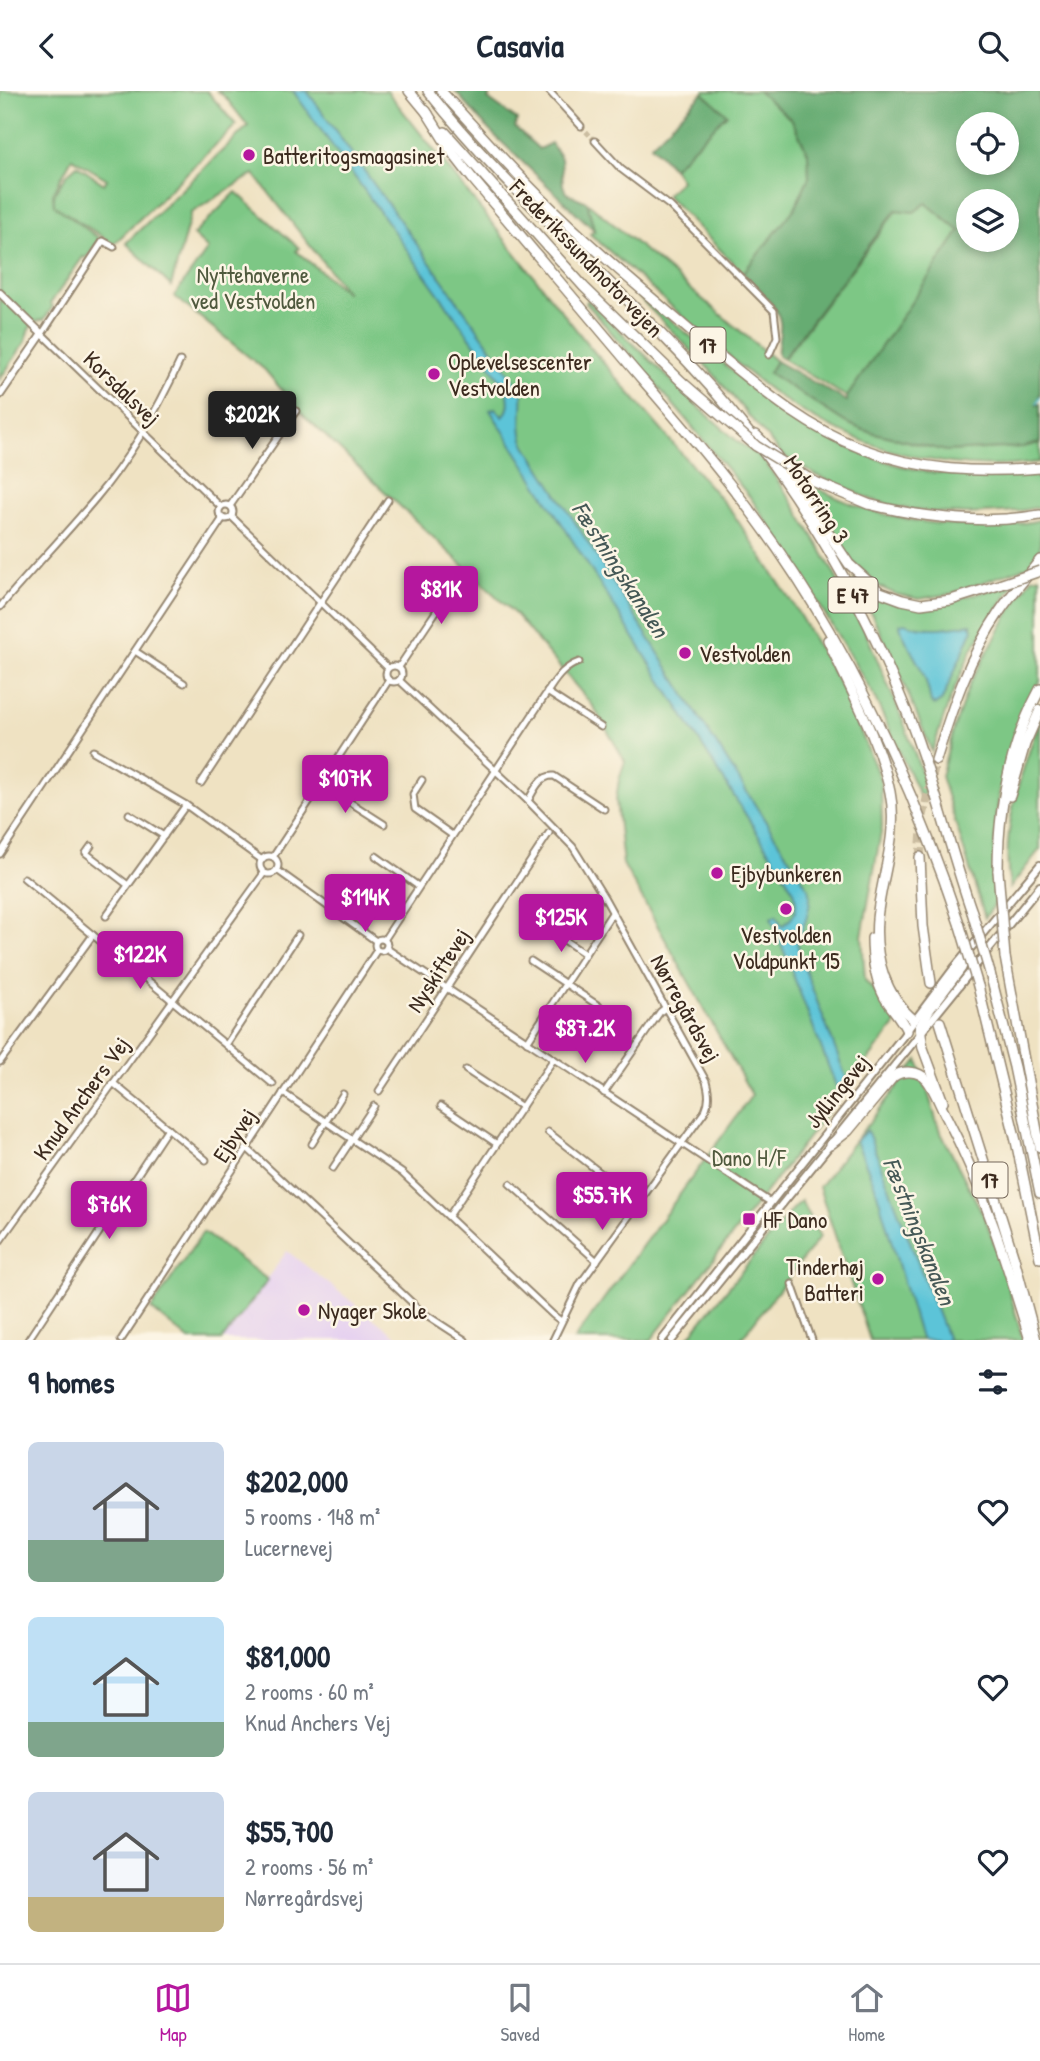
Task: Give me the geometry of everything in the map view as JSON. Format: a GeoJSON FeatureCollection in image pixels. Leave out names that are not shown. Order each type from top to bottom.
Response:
{"type":"FeatureCollection","features":[{"type":"Feature","properties":{"kind":"highway","name":"E 47"},"geometry":{"type":"LineString","coordinates":[[409,91],[472,178],[711,460],[755,518],[814,606],[850,667],[919,811],[960,926],[978,986],[1016,1141],[1040,1258]]}},
{"type":"Feature","properties":{"kind":"highway","name":"Motorring 3"},"geometry":{"type":"LineString","coordinates":[[428,91],[490,164],[652,323],[727,406],[760,448],[842,574],[868,624],[909,716],[972,912],[1014,1067],[1040,1193]]}},
{"type":"Feature","properties":{"kind":"highway","name":"Frederikssundmotorvejen"},"geometry":{"type":"LineString","coordinates":[[441,91],[539,197],[612,265],[786,409],[861,449],[895,460],[929,467],[995,472],[1040,468]]}},
{"type":"Feature","properties":{"kind":"highway","name":"Frederikssundmotorvejen"},"geometry":{"type":"LineString","coordinates":[[426,111],[584,287],[682,382],[756,446],[815,482],[868,504],[925,516],[981,520],[1040,515]]}},
{"type":"Feature","properties":{"kind":"highway"},"geometry":{"type":"LineString","coordinates":[[727,406],[776,455],[849,564],[880,592],[921,604],[951,600],[1040,571]]}},
{"type":"Feature","properties":{"kind":"highway"},"geometry":{"type":"LineString","coordinates":[[936,759],[963,682],[979,647],[999,611],[1040,560]]}},
{"type":"Feature","properties":{"kind":"highway"},"geometry":{"type":"LineString","coordinates":[[814,606],[864,716],[882,762],[891,796],[892,828],[877,920],[881,967],[898,1004],[927,1020]]}},
{"type":"Feature","properties":{"kind":"highway"},"geometry":{"type":"LineString","coordinates":[[1040,689],[1027,716],[1011,762],[1001,815],[998,871],[1005,957],[1040,1147]]}},
{"type":"Feature","properties":{"kind":"highway"},"geometry":{"type":"LineString","coordinates":[[999,842],[1014,776],[1040,710]]}},
{"type":"Feature","properties":{"kind":"highway"},"geometry":{"type":"LineString","coordinates":[[920,857],[923,926],[931,983]]}},
{"type":"Feature","properties":{"kind":"highway"},"geometry":{"type":"LineString","coordinates":[[877,920],[873,929],[872,948],[876,975],[885,997],[907,1031]]}},
{"type":"Feature","properties":{"kind":"highway"},"geometry":{"type":"LineString","coordinates":[[967,954],[919,1035],[988,1209],[1030,1340]]}},
{"type":"Feature","properties":{"kind":"highway","name":"17"},"geometry":{"type":"LineString","coordinates":[[927,1020],[1003,1221],[1037,1340]]}},
{"type":"Feature","properties":{"kind":"highway"},"geometry":{"type":"LineString","coordinates":[[830,1145],[848,1131],[893,1077],[903,1071],[915,1073],[926,1080],[958,1139]]}},
{"type":"Feature","properties":{"kind":"street"},"geometry":{"type":"LineString","coordinates":[[549,91],[581,126]]}},
{"type":"Feature","properties":{"kind":"street"},"geometry":{"type":"LineString","coordinates":[[595,141],[621,169],[670,206],[774,311],[777,337],[769,355]]}},
{"type":"Feature","properties":{"kind":"street"},"geometry":{"type":"LineString","coordinates":[[0,395],[103,241],[114,247]]}},
{"type":"Feature","properties":{"kind":"street","name":"Korsdalsvej"},"geometry":{"type":"LineString","coordinates":[[0,293],[221,507]]}},
{"type":"Feature","properties":{"kind":"street"},"geometry":{"type":"LineString","coordinates":[[0,607],[97,498],[143,431],[166,393],[180,361]]}},
{"type":"Feature","properties":{"kind":"street"},"geometry":{"type":"LineString","coordinates":[[230,506],[296,411]]}},
{"type":"Feature","properties":{"kind":"street"},"geometry":{"type":"LineString","coordinates":[[201,783],[388,500]]}},
{"type":"Feature","properties":{"kind":"street"},"geometry":{"type":"LineString","coordinates":[[223,518],[219,512],[221,507],[230,506]]}},
{"type":"Feature","properties":{"kind":"street"},"geometry":{"type":"LineString","coordinates":[[230,506],[232,517]]}},
{"type":"Feature","properties":{"kind":"street"},"geometry":{"type":"LineString","coordinates":[[232,517],[388,668]]}},
{"type":"Feature","properties":{"kind":"street"},"geometry":{"type":"LineString","coordinates":[[223,518],[232,517]]}},
{"type":"Feature","properties":{"kind":"street"},"geometry":{"type":"LineString","coordinates":[[0,854],[223,518]]}},
{"type":"Feature","properties":{"kind":"street"},"geometry":{"type":"LineString","coordinates":[[398,667],[463,571]]}},
{"type":"Feature","properties":{"kind":"street"},"geometry":{"type":"LineString","coordinates":[[135,651],[184,683]]}},
{"type":"Feature","properties":{"kind":"street"},"geometry":{"type":"LineString","coordinates":[[384,940],[547,692],[561,673],[570,665],[579,662]]}},
{"type":"Feature","properties":{"kind":"street"},"geometry":{"type":"LineString","coordinates":[[398,667],[402,675],[399,680],[388,680],[385,674],[388,668],[398,667]]}},
{"type":"Feature","properties":{"kind":"street"},"geometry":{"type":"LineString","coordinates":[[273,857],[388,680]]}},
{"type":"Feature","properties":{"kind":"street"},"geometry":{"type":"LineString","coordinates":[[399,680],[495,771]]}},
{"type":"Feature","properties":{"kind":"street"},"geometry":{"type":"LineString","coordinates":[[547,692],[601,727]]}},
{"type":"Feature","properties":{"kind":"street"},"geometry":{"type":"LineString","coordinates":[[93,751],[187,805],[262,860]]}},
{"type":"Feature","properties":{"kind":"street","name":"Nørregårdsvej"},"geometry":{"type":"LineString","coordinates":[[495,771],[573,847],[706,1081],[709,1092],[705,1111],[580,1284],[552,1340]]}},
{"type":"Feature","properties":{"kind":"street"},"geometry":{"type":"LineString","coordinates":[[528,801],[541,780],[554,776],[604,809]]}},
{"type":"Feature","properties":{"kind":"street"},"geometry":{"type":"LineString","coordinates":[[422,780],[413,794],[415,809],[452,835]]}},
{"type":"Feature","properties":{"kind":"street"},"geometry":{"type":"LineString","coordinates":[[320,783],[384,824]]}},
{"type":"Feature","properties":{"kind":"street"},"geometry":{"type":"LineString","coordinates":[[106,916],[187,805]]}},
{"type":"Feature","properties":{"kind":"street"},"geometry":{"type":"LineString","coordinates":[[129,814],[164,836]]}},
{"type":"Feature","properties":{"kind":"street","name":"Nyskiftevej"},"geometry":{"type":"LineString","coordinates":[[379,1091],[549,834]]}},
{"type":"Feature","properties":{"kind":"street"},"geometry":{"type":"LineString","coordinates":[[91,846],[86,853],[128,885]]}},
{"type":"Feature","properties":{"kind":"street"},"geometry":{"type":"LineString","coordinates":[[267,856],[273,857],[278,861],[277,870],[271,874],[264,873],[260,867],[262,860],[267,856]]}},
{"type":"Feature","properties":{"kind":"street"},"geometry":{"type":"LineString","coordinates":[[376,856],[418,886]]}},
{"type":"Feature","properties":{"kind":"street"},"geometry":{"type":"LineString","coordinates":[[967,954],[1040,865]]}},
{"type":"Feature","properties":{"kind":"street"},"geometry":{"type":"LineString","coordinates":[[277,870],[376,941]]}},
{"type":"Feature","properties":{"kind":"street","name":"Knud Anchers Vej"},"geometry":{"type":"LineString","coordinates":[[0,1241],[264,873]]}},
{"type":"Feature","properties":{"kind":"street"},"geometry":{"type":"LineString","coordinates":[[24,878],[273,1084]]}},
{"type":"Feature","properties":{"kind":"street","name":"Jyllingevej"},"geometry":{"type":"LineString","coordinates":[[662,1340],[907,1031],[927,1020],[1040,886]]}},
{"type":"Feature","properties":{"kind":"street"},"geometry":{"type":"LineString","coordinates":[[527,1042],[612,913]]}},
{"type":"Feature","properties":{"kind":"street"},"geometry":{"type":"LineString","coordinates":[[552,932],[585,954]]}},
{"type":"Feature","properties":{"kind":"street"},"geometry":{"type":"LineString","coordinates":[[0,1062],[93,935]]}},
{"type":"Feature","properties":{"kind":"street"},"geometry":{"type":"LineString","coordinates":[[226,1045],[298,935]]}},
{"type":"Feature","properties":{"kind":"street"},"geometry":{"type":"LineString","coordinates":[[384,940],[386,948]]}},
{"type":"Feature","properties":{"kind":"street"},"geometry":{"type":"LineString","coordinates":[[376,941],[384,940]]}},
{"type":"Feature","properties":{"kind":"street"},"geometry":{"type":"LineString","coordinates":[[376,941],[377,950],[386,948]]}},
{"type":"Feature","properties":{"kind":"street"},"geometry":{"type":"LineString","coordinates":[[386,948],[770,1202]]}},
{"type":"Feature","properties":{"kind":"street","name":"Ejbyvej"},"geometry":{"type":"LineString","coordinates":[[121,1340],[377,950]]}},
{"type":"Feature","properties":{"kind":"street"},"geometry":{"type":"LineString","coordinates":[[531,961],[599,1006]]}},
{"type":"Feature","properties":{"kind":"street"},"geometry":{"type":"LineString","coordinates":[[604,1093],[665,1009]]}},
{"type":"Feature","properties":{"kind":"street","name":"Jyllingevej"},"geometry":{"type":"LineString","coordinates":[[673,1340],[919,1035]]}},
{"type":"Feature","properties":{"kind":"street"},"geometry":{"type":"LineString","coordinates":[[449,1216],[554,1060]]}},
{"type":"Feature","properties":{"kind":"street"},"geometry":{"type":"LineString","coordinates":[[466,1070],[522,1107]]}},
{"type":"Feature","properties":{"kind":"street"},"geometry":{"type":"LineString","coordinates":[[113,1083],[206,1160]]}},
{"type":"Feature","properties":{"kind":"street"},"geometry":{"type":"LineString","coordinates":[[283,1093],[402,1173],[561,1321]]}},
{"type":"Feature","properties":{"kind":"street"},"geometry":{"type":"LineString","coordinates":[[312,1144],[343,1094]]}},
{"type":"Feature","properties":{"kind":"street"},"geometry":{"type":"LineString","coordinates":[[333,1168],[374,1106]]}},
{"type":"Feature","properties":{"kind":"street"},"geometry":{"type":"LineString","coordinates":[[441,1106],[497,1144]]}},
{"type":"Feature","properties":{"kind":"street"},"geometry":{"type":"LineString","coordinates":[[27,1340],[168,1128]]}},
{"type":"Feature","properties":{"kind":"street"},"geometry":{"type":"LineString","coordinates":[[548,1132],[639,1203]]}},
{"type":"Feature","properties":{"kind":"street"},"geometry":{"type":"LineString","coordinates":[[247,1148],[422,1312],[465,1340]]}},
{"type":"Feature","properties":{"kind":"street"},"geometry":{"type":"LineString","coordinates":[[510,1184],[597,1261]]}},
{"type":"Feature","properties":{"kind":"street"},"geometry":{"type":"LineString","coordinates":[[792,1284],[812,1340]]}},
{"type":"Feature","properties":{"kind":"shaded area","name":"Nyager Skole"},"geometry":{"type":"Polygon","coordinates":[[[287,1251],[401,1340],[222,1340],[287,1251]]]}},
{"type":"Feature","properties":{"kind":"green space"},"geometry":{"type":"Polygon","coordinates":[[[0,91],[207,91],[236,125],[114,244],[55,206],[100,239],[86,258],[83,257],[50,304],[53,306],[44,320],[31,326],[26,341],[0,379],[0,91]],[[72,158],[53,193],[54,206],[54,194],[77,165],[104,184],[107,179],[72,158]]]}},
{"type":"Feature","properties":{"kind":"green space","name":"Vestvolden"},"geometry":{"type":"Polygon","coordinates":[[[217,91],[387,91],[590,347],[732,512],[793,604],[844,692],[881,781],[882,827],[862,936],[865,980],[899,1020],[651,1340],[574,1340],[752,1095],[623,864],[616,800],[625,761],[593,706],[516,615],[301,413],[265,370],[174,296],[208,249],[193,235],[236,192],[299,248],[296,251],[347,293],[254,174],[191,213],[171,286],[126,243],[248,126],[217,91]]]}},
{"type":"Feature","properties":{"kind":"green space"},"geometry":{"type":"Polygon","coordinates":[[[455,91],[492,91],[488,99],[517,120],[515,127],[539,149],[551,143],[561,158],[566,193],[587,202],[594,230],[489,130],[455,91]]]}},
{"type":"Feature","properties":{"kind":"green space"},"geometry":{"type":"Polygon","coordinates":[[[758,91],[792,120],[808,153],[809,177],[795,208],[743,273],[666,195],[681,180],[673,168],[726,115],[703,93],[758,91]]]}},
{"type":"Feature","properties":{"kind":"green space"},"geometry":{"type":"Polygon","coordinates":[[[758,91],[1040,91],[1040,394],[1037,405],[1040,404],[1040,443],[1023,447],[946,451],[863,430],[845,422],[769,373],[776,361],[847,401],[847,397],[956,237],[956,252],[1019,252],[1019,189],[956,189],[956,228],[926,203],[914,212],[896,210],[781,358],[778,356],[779,316],[765,296],[743,273],[795,208],[809,177],[808,153],[792,120],[758,91]]]}},
{"type":"Feature","properties":{"kind":"green space"},"geometry":{"type":"Polygon","coordinates":[[[703,93],[727,114],[673,168],[651,145],[703,93]]]}},
{"type":"Feature","properties":{"kind":"green space"},"geometry":{"type":"Polygon","coordinates":[[[587,202],[776,361],[769,373],[845,422],[863,430],[946,451],[1023,447],[1040,443],[1040,462],[971,465],[936,461],[869,443],[806,414],[747,371],[590,234],[594,230],[587,202]]]}},
{"type":"Feature","properties":{"kind":"green space"},"geometry":{"type":"Polygon","coordinates":[[[926,203],[956,228],[956,237],[847,397],[781,358],[785,357],[897,210],[914,212],[926,203]]]}},
{"type":"Feature","properties":{"kind":"green space"},"geometry":{"type":"Polygon","coordinates":[[[619,277],[772,404],[820,434],[861,453],[927,472],[998,477],[1040,473],[1040,507],[966,514],[929,512],[896,507],[870,499],[814,474],[781,454],[711,371],[619,277]]]}},
{"type":"Feature","properties":{"kind":"green space"},"geometry":{"type":"Polygon","coordinates":[[[588,300],[700,408],[737,441],[763,459],[791,500],[865,631],[902,718],[926,785],[922,801],[874,696],[791,557],[750,497],[586,303],[588,300]]]}},
{"type":"Feature","properties":{"kind":"green space"},"geometry":{"type":"Polygon","coordinates":[[[799,480],[860,507],[910,520],[998,526],[1040,520],[1040,554],[1031,565],[950,594],[919,599],[895,594],[880,587],[853,563],[799,480]]]}},
{"type":"Feature","properties":{"kind":"green space"},"geometry":{"type":"Polygon","coordinates":[[[1040,576],[1040,681],[1020,719],[999,792],[994,853],[995,904],[985,918],[941,776],[970,683],[1009,613],[1032,578],[1040,576]]]}},
{"type":"Feature","properties":{"kind":"green space"},"geometry":{"type":"Polygon","coordinates":[[[853,579],[876,595],[896,603],[921,608],[1014,584],[972,649],[949,702],[932,752],[895,664],[853,579]]]}},
{"type":"Feature","properties":{"kind":"green space"},"geometry":{"type":"Polygon","coordinates":[[[1040,720],[1040,849],[1010,888],[1010,823],[1026,760],[1040,720]]]}},
{"type":"Feature","properties":{"kind":"green space"},"geometry":{"type":"Polygon","coordinates":[[[918,1060],[939,1129],[985,1218],[1003,1268],[1023,1340],[870,1340],[819,1187],[918,1060]]]}},
{"type":"Feature","properties":{"kind":"green space","name":"Dano H/F"},"geometry":{"type":"Polygon","coordinates":[[[801,1201],[820,1237],[740,1340],[686,1340],[788,1214],[801,1201]]]}},
{"type":"Feature","properties":{"kind":"green space"},"geometry":{"type":"Polygon","coordinates":[[[203,1232],[268,1280],[222,1340],[189,1340],[151,1309],[203,1232]]]}},
{"type":"Feature","properties":{"kind":"water"},"geometry":{"type":"Polygon","coordinates":[[[293,91],[307,91],[522,391],[521,430],[524,442],[810,891],[807,917],[797,941],[801,959],[849,1085],[840,1096],[771,918],[776,915],[782,926],[791,919],[796,907],[794,891],[490,410],[495,408],[503,417],[506,414],[509,400],[507,389],[293,91]]]}},
{"type":"Feature","properties":{"kind":"water"},"geometry":{"type":"Polygon","coordinates":[[[900,624],[929,628],[971,624],[973,629],[942,700],[935,705],[931,703],[923,674],[902,633],[900,624]]]}},
{"type":"Feature","properties":{"kind":"water"},"geometry":{"type":"Polygon","coordinates":[[[867,1130],[948,1340],[923,1340],[919,1335],[875,1186],[856,1141],[867,1130]]]}},
{"type":"Feature","properties":{"kind":"waterway"},"geometry":{"type":"LineString","coordinates":[[1037,403],[1040,397]]}},
{"type":"Feature","properties":{"kind":"tunnel"},"geometry":{"type":"LineString","coordinates":[[581,126],[595,141]]}},
{"type":"Feature","properties":{"kind":"tunnel"},"geometry":{"type":"LineString","coordinates":[[920,857],[923,816],[936,760]]}},
{"type":"Feature","properties":{"kind":"place","name":"Batteritogsmagasinet"},"geometry":{"type":"Point","coordinates":[249,155]}},
{"type":"Feature","properties":{"kind":"place","name":"Oplevelsescenter Vestvolden"},"geometry":{"type":"Point","coordinates":[434,374]}},
{"type":"Feature","properties":{"kind":"place","name":"Vestvolden"},"geometry":{"type":"Point","coordinates":[685,653]}},
{"type":"Feature","properties":{"kind":"place","name":"Ejbybunkeren"},"geometry":{"type":"Point","coordinates":[717,873]}},
{"type":"Feature","properties":{"kind":"place","name":"Vestvolden Voldpunkt 15"},"geometry":{"type":"Point","coordinates":[786,909]}},
{"type":"Feature","properties":{"kind":"place","name":"HF Dano"},"geometry":{"type":"Point","coordinates":[749,1219]}},
{"type":"Feature","properties":{"kind":"place","name":"Tinderhøj Batteri"},"geometry":{"type":"Point","coordinates":[878,1279]}},
{"type":"Feature","properties":{"kind":"place","name":"Nyager Skole"},"geometry":{"type":"Point","coordinates":[304,1310]}},
{"type":"Feature","properties":{"kind":"park label","name":"Nyttehaverne ved Vestvolden"},"geometry":{"type":"Point","coordinates":[253,287]}},
{"type":"Feature","properties":{"kind":"water label","name":"Fæstningskanalen"},"geometry":{"type":"Point","coordinates":[621,569]}},
{"type":"Feature","properties":{"kind":"water label","name":"Fæstningskanalen"},"geometry":{"type":"Point","coordinates":[920,1231]}}]}
